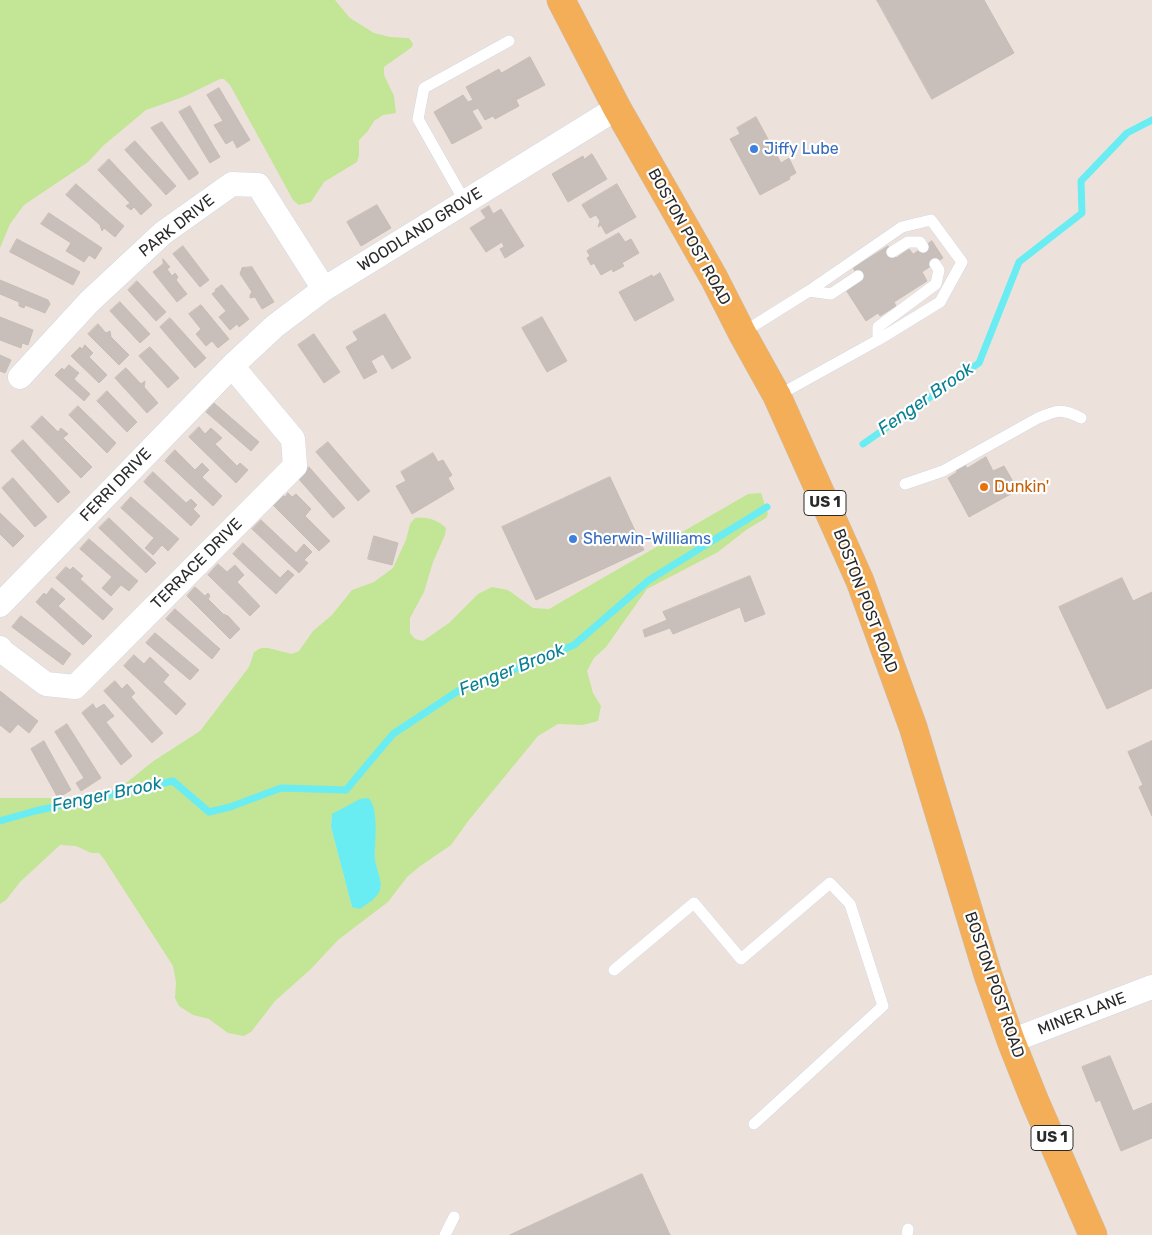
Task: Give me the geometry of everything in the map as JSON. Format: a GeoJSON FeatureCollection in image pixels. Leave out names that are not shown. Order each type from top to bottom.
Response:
{"type":"FeatureCollection","features":[{"type":"Feature","properties":{"kind":"main road","name":"BOSTON POST ROAD"},"geometry":{"type":"LineString","coordinates":[[560,0],[617,108],[714,278],[777,396],[860,580],[913,727],[985,965],[1011,1041],[1093,1235]]}},
{"type":"Feature","properties":{"kind":"street","name":"WOODLAND GROVE"},"geometry":{"type":"LineString","coordinates":[[232,366],[275,326],[324,289],[617,108]]}},
{"type":"Feature","properties":{"kind":"street","name":"PARK DRIVE"},"geometry":{"type":"LineString","coordinates":[[20,377],[89,302],[163,233],[232,184],[258,185],[324,289]]}},
{"type":"Feature","properties":{"kind":"street","name":"FERRI DRIVE"},"geometry":{"type":"LineString","coordinates":[[0,605],[232,366]]}},
{"type":"Feature","properties":{"kind":"street","name":"TERRACE DRIVE"},"geometry":{"type":"LineString","coordinates":[[0,648],[46,684],[76,687],[295,466],[293,439],[232,366]]}},
{"type":"Feature","properties":{"kind":"street","name":"MINER LANE"},"geometry":{"type":"LineString","coordinates":[[1011,1041],[1152,986]]}},
{"type":"Feature","properties":{"kind":"lane"},"geometry":{"type":"LineString","coordinates":[[465,202],[418,119],[424,88],[509,41]]}},
{"type":"Feature","properties":{"kind":"lane"},"geometry":{"type":"LineString","coordinates":[[742,333],[809,291],[902,227],[931,220],[962,262],[940,302],[878,340],[777,396]]}},
{"type":"Feature","properties":{"kind":"lane"},"geometry":{"type":"LineString","coordinates":[[892,252],[908,242],[920,242],[923,247]]}},
{"type":"Feature","properties":{"kind":"lane"},"geometry":{"type":"LineString","coordinates":[[878,340],[878,327],[936,284],[939,270],[935,264]]}},
{"type":"Feature","properties":{"kind":"lane"},"geometry":{"type":"LineString","coordinates":[[809,291],[831,294],[858,276]]}},
{"type":"Feature","properties":{"kind":"lane"},"geometry":{"type":"LineString","coordinates":[[905,484],[943,471],[1038,418],[1063,411],[1081,418]]}},
{"type":"Feature","properties":{"kind":"lane"},"geometry":{"type":"LineString","coordinates":[[614,970],[694,904],[741,959],[830,883],[850,904],[883,1006],[754,1124]]}},
{"type":"Feature","properties":{"kind":"lane"},"geometry":{"type":"LineString","coordinates":[[445,1235],[454,1217]]}},
{"type":"Feature","properties":{"kind":"green space"},"geometry":{"type":"Polygon","coordinates":[[[0,0],[335,0],[350,18],[374,33],[390,37],[409,38],[413,44],[412,47],[384,67],[384,75],[394,96],[396,113],[383,115],[374,121],[359,140],[357,162],[324,182],[311,202],[299,205],[293,200],[230,85],[224,79],[220,79],[183,97],[146,110],[104,145],[88,162],[24,205],[10,224],[0,248],[0,0]]]}},
{"type":"Feature","properties":{"kind":"green space"},"geometry":{"type":"Polygon","coordinates":[[[761,493],[768,514],[766,518],[746,530],[718,552],[647,589],[606,647],[594,658],[587,671],[593,693],[601,706],[598,721],[583,725],[558,724],[538,736],[469,820],[451,845],[407,877],[388,902],[338,940],[311,969],[275,1001],[251,1032],[244,1036],[228,1033],[209,1019],[193,1015],[179,1006],[175,998],[176,982],[173,966],[99,853],[91,853],[76,846],[60,845],[20,882],[6,900],[0,904],[0,798],[65,798],[105,793],[120,788],[152,762],[200,731],[249,667],[254,652],[261,648],[292,654],[299,651],[313,631],[332,615],[352,590],[374,582],[393,568],[406,540],[410,524],[415,518],[432,519],[446,528],[424,592],[410,618],[410,633],[415,639],[423,641],[449,623],[478,594],[492,587],[508,590],[533,608],[549,609],[748,494],[761,493]],[[375,814],[332,815],[331,827],[352,907],[381,888],[375,861],[375,814]]]}},
{"type":"Feature","properties":{"kind":"water"},"geometry":{"type":"Polygon","coordinates":[[[368,798],[374,809],[376,827],[375,859],[381,887],[374,898],[360,909],[352,907],[331,827],[332,814],[360,799],[368,798]]]}},
{"type":"Feature","properties":{"kind":"building"},"geometry":{"type":"Polygon","coordinates":[[[877,0],[984,0],[1014,53],[932,99],[877,0]]]}},
{"type":"Feature","properties":{"kind":"building"},"geometry":{"type":"Polygon","coordinates":[[[530,57],[545,85],[516,100],[519,106],[495,119],[493,116],[485,120],[478,108],[472,111],[482,128],[452,144],[434,112],[463,95],[468,102],[473,100],[466,87],[499,69],[501,73],[530,57]]]}},
{"type":"Feature","properties":{"kind":"building"},"geometry":{"type":"Polygon","coordinates":[[[219,88],[250,140],[237,148],[233,140],[226,144],[214,125],[223,121],[207,95],[219,88]]]}},
{"type":"Feature","properties":{"kind":"building"},"geometry":{"type":"Polygon","coordinates":[[[190,106],[220,157],[210,163],[179,112],[190,106]]]}},
{"type":"Feature","properties":{"kind":"building","name":"Jiffy Lube"},"geometry":{"type":"Polygon","coordinates":[[[756,117],[781,163],[789,158],[796,173],[789,177],[790,179],[760,195],[730,139],[740,134],[737,128],[756,117]]]}},
{"type":"Feature","properties":{"kind":"building"},"geometry":{"type":"Polygon","coordinates":[[[162,122],[198,172],[189,180],[151,128],[162,122]]]}},
{"type":"Feature","properties":{"kind":"building"},"geometry":{"type":"Polygon","coordinates":[[[135,141],[176,186],[166,195],[125,150],[135,141]]]}},
{"type":"Feature","properties":{"kind":"building"},"geometry":{"type":"Polygon","coordinates":[[[592,154],[607,179],[568,202],[552,174],[583,156],[584,159],[592,154]]]}},
{"type":"Feature","properties":{"kind":"building"},"geometry":{"type":"Polygon","coordinates":[[[109,159],[152,205],[141,215],[134,207],[131,210],[126,206],[130,203],[98,170],[109,159]]]}},
{"type":"Feature","properties":{"kind":"building"},"geometry":{"type":"Polygon","coordinates":[[[76,184],[124,226],[115,237],[104,228],[102,231],[100,225],[66,195],[76,184]]]}},
{"type":"Feature","properties":{"kind":"building"},"geometry":{"type":"Polygon","coordinates":[[[617,184],[636,217],[606,234],[601,225],[598,227],[600,221],[596,215],[590,218],[582,205],[617,184]]]}},
{"type":"Feature","properties":{"kind":"building"},"geometry":{"type":"Polygon","coordinates":[[[377,205],[391,228],[361,246],[347,222],[377,205]]]}},
{"type":"Feature","properties":{"kind":"building"},"geometry":{"type":"Polygon","coordinates":[[[489,206],[493,214],[501,209],[524,246],[505,258],[500,249],[504,247],[502,242],[486,252],[470,228],[486,218],[481,211],[489,206]]]}},
{"type":"Feature","properties":{"kind":"building"},"geometry":{"type":"Polygon","coordinates":[[[49,213],[102,248],[95,259],[89,255],[84,262],[66,251],[71,243],[41,224],[49,213]]]}},
{"type":"Feature","properties":{"kind":"building"},"geometry":{"type":"Polygon","coordinates":[[[619,233],[625,242],[631,239],[639,253],[622,263],[624,266],[613,272],[612,269],[601,275],[594,263],[591,265],[587,258],[590,256],[587,251],[619,233]]]}},
{"type":"Feature","properties":{"kind":"building"},"geometry":{"type":"Polygon","coordinates":[[[17,239],[80,272],[73,285],[10,252],[17,239]]]}},
{"type":"Feature","properties":{"kind":"building"},"geometry":{"type":"Polygon","coordinates":[[[932,241],[943,258],[922,272],[927,281],[894,302],[896,306],[880,316],[878,313],[866,321],[846,290],[861,280],[853,268],[888,246],[896,258],[909,249],[913,254],[932,241]]]}},
{"type":"Feature","properties":{"kind":"building"},"geometry":{"type":"Polygon","coordinates":[[[183,246],[209,280],[200,287],[173,254],[183,246]]]}},
{"type":"Feature","properties":{"kind":"building"},"geometry":{"type":"Polygon","coordinates":[[[163,259],[170,267],[167,269],[172,276],[175,273],[178,277],[176,280],[187,294],[177,302],[153,272],[163,264],[163,259]]]}},
{"type":"Feature","properties":{"kind":"building"},"geometry":{"type":"Polygon","coordinates":[[[252,267],[274,302],[262,309],[255,297],[250,298],[252,292],[240,274],[242,268],[252,267]]]}},
{"type":"Feature","properties":{"kind":"building"},"geometry":{"type":"Polygon","coordinates":[[[660,273],[674,300],[635,321],[619,292],[652,275],[653,277],[660,273]]]}},
{"type":"Feature","properties":{"kind":"building"},"geometry":{"type":"Polygon","coordinates":[[[0,280],[48,300],[50,304],[45,313],[25,305],[24,308],[19,306],[19,302],[0,294],[0,280]]]}},
{"type":"Feature","properties":{"kind":"building"},"geometry":{"type":"Polygon","coordinates":[[[137,281],[166,312],[156,321],[128,290],[137,281]]]}},
{"type":"Feature","properties":{"kind":"building"},"geometry":{"type":"Polygon","coordinates":[[[222,285],[249,319],[239,327],[237,324],[230,330],[219,317],[226,311],[212,294],[222,285]]]}},
{"type":"Feature","properties":{"kind":"building"},"geometry":{"type":"Polygon","coordinates":[[[120,302],[150,334],[140,343],[110,311],[120,302]]]}},
{"type":"Feature","properties":{"kind":"building"},"geometry":{"type":"Polygon","coordinates":[[[201,305],[229,339],[218,348],[212,341],[206,346],[196,334],[201,329],[189,314],[201,305]]]}},
{"type":"Feature","properties":{"kind":"building"},"geometry":{"type":"Polygon","coordinates":[[[385,314],[411,358],[392,369],[383,354],[371,361],[377,372],[364,379],[346,347],[358,340],[353,332],[385,314]]]}},
{"type":"Feature","properties":{"kind":"building"},"geometry":{"type":"Polygon","coordinates":[[[0,317],[33,330],[28,345],[22,343],[21,348],[0,340],[0,317]]]}},
{"type":"Feature","properties":{"kind":"building"},"geometry":{"type":"Polygon","coordinates":[[[542,317],[567,361],[547,372],[522,328],[542,317]]]}},
{"type":"Feature","properties":{"kind":"building"},"geometry":{"type":"Polygon","coordinates":[[[170,318],[206,358],[195,368],[160,327],[170,318]]]}},
{"type":"Feature","properties":{"kind":"building"},"geometry":{"type":"Polygon","coordinates":[[[98,324],[106,333],[110,331],[111,337],[129,355],[119,365],[88,334],[98,324]]]}},
{"type":"Feature","properties":{"kind":"building"},"geometry":{"type":"Polygon","coordinates":[[[314,334],[340,372],[324,383],[298,345],[314,334]]]}},
{"type":"Feature","properties":{"kind":"building"},"geometry":{"type":"Polygon","coordinates":[[[85,345],[93,353],[89,357],[107,375],[99,383],[71,356],[80,347],[82,349],[85,345]]]}},
{"type":"Feature","properties":{"kind":"building"},"geometry":{"type":"Polygon","coordinates":[[[150,347],[179,378],[168,388],[139,356],[150,347]]]}},
{"type":"Feature","properties":{"kind":"building"},"geometry":{"type":"Polygon","coordinates":[[[0,355],[11,360],[5,373],[0,371],[0,355]]]}},
{"type":"Feature","properties":{"kind":"building"},"geometry":{"type":"Polygon","coordinates":[[[69,365],[79,373],[74,379],[90,394],[84,401],[55,375],[62,368],[64,370],[69,365]]]}},
{"type":"Feature","properties":{"kind":"building"},"geometry":{"type":"Polygon","coordinates":[[[126,368],[141,384],[145,381],[144,387],[158,403],[147,413],[115,378],[126,368]]]}},
{"type":"Feature","properties":{"kind":"building"},"geometry":{"type":"Polygon","coordinates":[[[107,391],[137,422],[127,432],[97,401],[107,391]]]}},
{"type":"Feature","properties":{"kind":"building"},"geometry":{"type":"Polygon","coordinates":[[[214,403],[259,442],[251,451],[206,412],[214,403]]]}},
{"type":"Feature","properties":{"kind":"building"},"geometry":{"type":"Polygon","coordinates":[[[78,406],[116,443],[107,453],[69,415],[78,406]]]}},
{"type":"Feature","properties":{"kind":"building"},"geometry":{"type":"Polygon","coordinates":[[[42,416],[58,432],[61,428],[68,434],[63,438],[92,467],[81,478],[31,427],[42,416]]]}},
{"type":"Feature","properties":{"kind":"building"},"geometry":{"type":"Polygon","coordinates":[[[199,427],[205,434],[211,428],[222,438],[215,444],[237,466],[240,463],[248,470],[236,483],[189,437],[199,427]]]}},
{"type":"Feature","properties":{"kind":"building"},"geometry":{"type":"Polygon","coordinates":[[[23,440],[70,492],[58,503],[11,451],[23,440]]]}},
{"type":"Feature","properties":{"kind":"building"},"geometry":{"type":"Polygon","coordinates":[[[328,442],[370,491],[358,501],[316,452],[328,442]]]}},
{"type":"Feature","properties":{"kind":"building"},"geometry":{"type":"Polygon","coordinates":[[[175,450],[195,470],[202,463],[209,470],[202,477],[222,496],[213,506],[165,461],[175,450]]]}},
{"type":"Feature","properties":{"kind":"building"},"geometry":{"type":"Polygon","coordinates":[[[433,453],[438,462],[443,460],[452,475],[448,478],[454,489],[412,514],[396,486],[406,481],[401,472],[433,453]]]}},
{"type":"Feature","properties":{"kind":"building","name":"Dunkin'"},"geometry":{"type":"Polygon","coordinates":[[[986,457],[993,471],[1004,466],[1018,490],[969,517],[948,478],[957,472],[955,468],[964,463],[967,468],[986,457]]]}},
{"type":"Feature","properties":{"kind":"building"},"geometry":{"type":"Polygon","coordinates":[[[309,467],[345,508],[333,518],[297,477],[309,467]]]}},
{"type":"Feature","properties":{"kind":"building"},"geometry":{"type":"Polygon","coordinates":[[[153,472],[186,503],[191,499],[197,505],[193,509],[200,516],[191,526],[144,482],[153,472]]]}},
{"type":"Feature","properties":{"kind":"building","name":"Sherwin-Williams"},"geometry":{"type":"Polygon","coordinates":[[[610,477],[644,550],[536,600],[502,527],[610,477]]]}},
{"type":"Feature","properties":{"kind":"building"},"geometry":{"type":"Polygon","coordinates":[[[13,478],[47,517],[35,527],[2,488],[13,478]]]}},
{"type":"Feature","properties":{"kind":"building"},"geometry":{"type":"Polygon","coordinates":[[[288,493],[292,497],[296,494],[311,509],[305,516],[330,541],[319,551],[273,505],[283,495],[285,497],[288,493]]]}},
{"type":"Feature","properties":{"kind":"building"},"geometry":{"type":"Polygon","coordinates":[[[131,497],[179,539],[168,551],[162,545],[153,555],[145,548],[154,538],[121,508],[131,497]]]}},
{"type":"Feature","properties":{"kind":"building"},"geometry":{"type":"Polygon","coordinates":[[[0,513],[24,536],[13,547],[0,534],[0,513]]]}},
{"type":"Feature","properties":{"kind":"building"},"geometry":{"type":"Polygon","coordinates":[[[109,518],[156,563],[146,573],[99,528],[109,518]]]}},
{"type":"Feature","properties":{"kind":"building"},"geometry":{"type":"Polygon","coordinates":[[[261,520],[296,553],[304,544],[312,552],[304,560],[308,563],[299,573],[252,529],[261,520]]]}},
{"type":"Feature","properties":{"kind":"building"},"geometry":{"type":"Polygon","coordinates":[[[374,536],[398,543],[392,565],[368,559],[374,536]]]}},
{"type":"Feature","properties":{"kind":"building"},"geometry":{"type":"Polygon","coordinates":[[[89,539],[138,581],[129,591],[121,585],[111,596],[102,588],[112,577],[80,549],[89,539]]]}},
{"type":"Feature","properties":{"kind":"building"},"geometry":{"type":"Polygon","coordinates":[[[243,543],[280,578],[288,570],[294,575],[276,594],[233,554],[243,543]]]}},
{"type":"Feature","properties":{"kind":"building"},"geometry":{"type":"Polygon","coordinates":[[[218,564],[227,572],[235,565],[244,575],[237,582],[260,606],[250,616],[208,575],[218,564]]]}},
{"type":"Feature","properties":{"kind":"building"},"geometry":{"type":"Polygon","coordinates":[[[66,567],[70,570],[73,567],[83,576],[80,579],[113,609],[103,620],[56,578],[66,567]]]}},
{"type":"Feature","properties":{"kind":"building"},"geometry":{"type":"Polygon","coordinates":[[[750,576],[765,614],[745,622],[740,607],[673,634],[670,628],[645,637],[643,630],[667,620],[663,612],[750,576]]]}},
{"type":"Feature","properties":{"kind":"building"},"geometry":{"type":"Polygon","coordinates":[[[1122,578],[1133,601],[1152,592],[1152,688],[1107,709],[1059,607],[1122,578]]]}},
{"type":"Feature","properties":{"kind":"building"},"geometry":{"type":"Polygon","coordinates":[[[195,587],[205,596],[208,593],[210,596],[208,599],[240,629],[230,639],[187,596],[195,587]]]}},
{"type":"Feature","properties":{"kind":"building"},"geometry":{"type":"Polygon","coordinates":[[[52,588],[65,599],[58,606],[92,636],[83,645],[36,602],[44,593],[46,595],[52,588]]]}},
{"type":"Feature","properties":{"kind":"building"},"geometry":{"type":"Polygon","coordinates":[[[175,609],[220,649],[212,659],[166,619],[175,609]]]}},
{"type":"Feature","properties":{"kind":"building"},"geometry":{"type":"Polygon","coordinates":[[[21,616],[71,654],[63,665],[12,627],[21,616]]]}},
{"type":"Feature","properties":{"kind":"building"},"geometry":{"type":"Polygon","coordinates":[[[155,633],[199,670],[190,680],[146,643],[155,633]]]}},
{"type":"Feature","properties":{"kind":"building"},"geometry":{"type":"Polygon","coordinates":[[[134,655],[144,664],[150,657],[169,675],[163,682],[186,704],[176,715],[124,666],[134,655]]]}},
{"type":"Feature","properties":{"kind":"building"},"geometry":{"type":"Polygon","coordinates":[[[115,681],[122,689],[127,684],[135,693],[131,697],[163,733],[152,743],[104,691],[115,681]]]}},
{"type":"Feature","properties":{"kind":"building"},"geometry":{"type":"Polygon","coordinates":[[[0,691],[38,721],[29,733],[18,724],[10,733],[0,725],[0,691]]]}},
{"type":"Feature","properties":{"kind":"building"},"geometry":{"type":"Polygon","coordinates":[[[93,704],[96,709],[104,704],[114,716],[106,722],[132,756],[121,765],[82,713],[93,704]]]}},
{"type":"Feature","properties":{"kind":"building"},"geometry":{"type":"Polygon","coordinates":[[[67,724],[101,778],[81,791],[76,783],[84,778],[55,732],[67,724]]]}},
{"type":"Feature","properties":{"kind":"building"},"geometry":{"type":"Polygon","coordinates":[[[44,741],[71,790],[58,798],[31,749],[44,741]]]}},
{"type":"Feature","properties":{"kind":"building"},"geometry":{"type":"Polygon","coordinates":[[[1152,741],[1152,816],[1139,787],[1143,785],[1128,752],[1152,741]]]}},
{"type":"Feature","properties":{"kind":"building"},"geometry":{"type":"Polygon","coordinates":[[[1110,1056],[1133,1111],[1152,1103],[1152,1138],[1121,1151],[1100,1100],[1096,1102],[1082,1067],[1110,1056]]]}},
{"type":"Feature","properties":{"kind":"building"},"geometry":{"type":"Polygon","coordinates":[[[642,1174],[670,1235],[510,1235],[642,1174]]]}},
{"type":"Feature","properties":{"kind":"waterway","name":"Fenger Brook"},"geometry":{"type":"LineString","coordinates":[[863,444],[979,363],[1019,262],[1082,213],[1081,181],[1127,133],[1152,120]]}},
{"type":"Feature","properties":{"kind":"waterway","name":"Fenger Brook"},"geometry":{"type":"LineString","coordinates":[[0,821],[35,811],[173,781],[209,812],[230,807],[281,788],[346,790],[393,734],[461,689],[574,645],[649,580],[767,507]]}},
{"type":"Feature","properties":{"kind":"place","name":"Jiffy Lube"},"geometry":{"type":"Point","coordinates":[754,149]}},
{"type":"Feature","properties":{"kind":"place","name":"Dunkin'"},"geometry":{"type":"Point","coordinates":[984,487]}},
{"type":"Feature","properties":{"kind":"place","name":"Sherwin-Williams"},"geometry":{"type":"Point","coordinates":[573,539]}}]}
